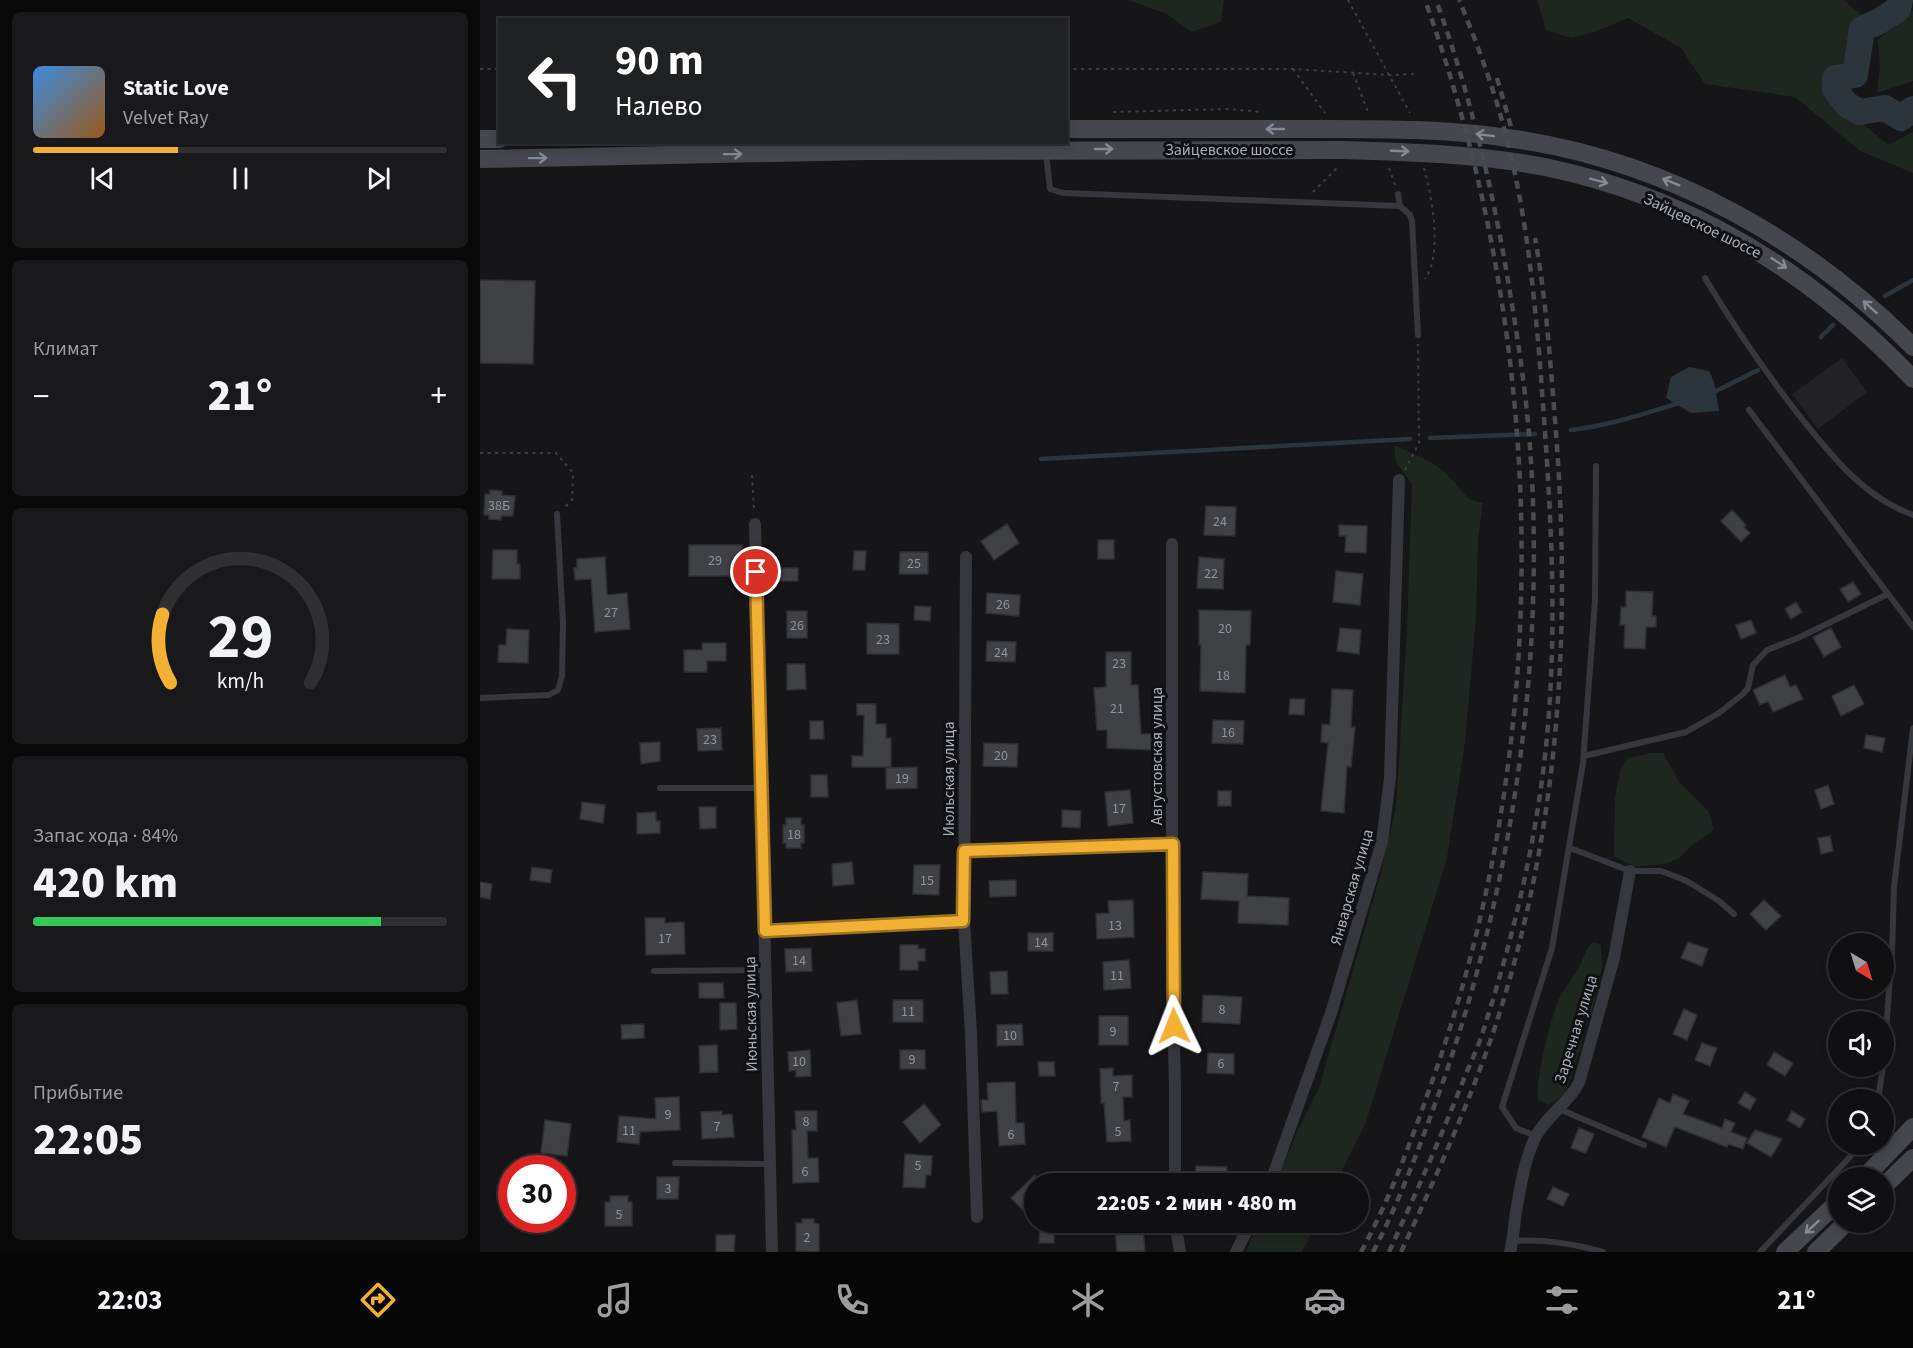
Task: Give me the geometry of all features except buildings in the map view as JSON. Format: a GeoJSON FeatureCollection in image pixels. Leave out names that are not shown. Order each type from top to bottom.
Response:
{"type":"FeatureCollection","features":[{"type":"Feature","properties":{"kind":"main road","name":"Зайцевское шоссе"},"geometry":{"type":"LineString","coordinates":[[1068,129],[1331,123],[1433,130],[1523,140],[1581,153],[1686,188],[1724,206],[1777,236],[1836,278],[1913,347]]}},
{"type":"Feature","properties":{"kind":"main road"},"geometry":{"type":"LineString","coordinates":[[480,139],[498,139]]}},
{"type":"Feature","properties":{"kind":"main road","name":"Зайцевское шоссе"},"geometry":{"type":"LineString","coordinates":[[480,159],[1046,149],[1343,155],[1420,152],[1549,168],[1635,192],[1728,233],[1808,283],[1852,320],[1913,379]]}},
{"type":"Feature","properties":{"kind":"main road"},"geometry":{"type":"LineString","coordinates":[[1875,1167],[1913,1127]]}},
{"type":"Feature","properties":{"kind":"main road"},"geometry":{"type":"LineString","coordinates":[[1894,1176],[1913,1158]]}},
{"type":"Feature","properties":{"kind":"main road"},"geometry":{"type":"LineString","coordinates":[[1785,1252],[1828,1211]]}},
{"type":"Feature","properties":{"kind":"main road"},"geometry":{"type":"LineString","coordinates":[[1816,1252],[1836,1233]]}},
{"type":"Feature","properties":{"kind":"street","name":"Январская улица"},"geometry":{"type":"LineString","coordinates":[[1274,1173],[1331,1013],[1382,842],[1390,778],[1399,480]]}},
{"type":"Feature","properties":{"kind":"street","name":"Июньская улица"},"geometry":{"type":"LineString","coordinates":[[755,525],[772,1252]]}},
{"type":"Feature","properties":{"kind":"street","name":"Августовская улица"},"geometry":{"type":"LineString","coordinates":[[1172,544],[1172,965],[1175,1173]]}},
{"type":"Feature","properties":{"kind":"street","name":"Июльская улица"},"geometry":{"type":"LineString","coordinates":[[966,557],[963,921],[971,1034],[977,1217]]}},
{"type":"Feature","properties":{"kind":"street","name":"Заречная улица"},"geometry":{"type":"LineString","coordinates":[[1511,1247],[1527,1160],[1536,1136],[1572,1097],[1579,1083],[1614,958],[1630,871]]}},
{"type":"Feature","properties":{"kind":"street"},"geometry":{"type":"LineString","coordinates":[[1177,1233],[1180,1252]]}},
{"type":"Feature","properties":{"kind":"street"},"geometry":{"type":"LineString","coordinates":[[1236,1252],[1246,1233]]}},
{"type":"Feature","properties":{"kind":"lane"},"geometry":{"type":"LineString","coordinates":[[1046,149],[1050,189],[1063,194],[1400,206]]}},
{"type":"Feature","properties":{"kind":"lane"},"geometry":{"type":"LineString","coordinates":[[1398,194],[1400,206],[1412,220],[1418,335]]}},
{"type":"Feature","properties":{"kind":"lane"},"geometry":{"type":"LineString","coordinates":[[1705,278],[1764,371],[1835,460],[1873,493],[1913,515]]}},
{"type":"Feature","properties":{"kind":"lane"},"geometry":{"type":"LineString","coordinates":[[1749,410],[1913,627]]}},
{"type":"Feature","properties":{"kind":"lane"},"geometry":{"type":"LineString","coordinates":[[1536,1136],[1516,1128],[1502,1107],[1552,948],[1584,756],[1595,601],[1596,466]]}},
{"type":"Feature","properties":{"kind":"lane"},"geometry":{"type":"LineString","coordinates":[[480,698],[549,695],[560,687],[563,623],[557,514]]}},
{"type":"Feature","properties":{"kind":"lane"},"geometry":{"type":"LineString","coordinates":[[1584,756],[1686,732],[1696,727],[1743,694],[1748,688],[1753,665],[1767,650],[1798,638],[1888,594]]}},
{"type":"Feature","properties":{"kind":"lane"},"geometry":{"type":"LineString","coordinates":[[1888,1011],[1894,887],[1913,728]]}},
{"type":"Feature","properties":{"kind":"lane"},"geometry":{"type":"LineString","coordinates":[[660,788],[760,788]]}},
{"type":"Feature","properties":{"kind":"lane"},"geometry":{"type":"LineString","coordinates":[[964,851],[1173,844]]}},
{"type":"Feature","properties":{"kind":"lane"},"geometry":{"type":"LineString","coordinates":[[1570,848],[1630,871],[1661,871],[1688,881],[1719,901],[1734,915]]}},
{"type":"Feature","properties":{"kind":"lane"},"geometry":{"type":"LineString","coordinates":[[765,931],[963,921]]}},
{"type":"Feature","properties":{"kind":"lane"},"geometry":{"type":"LineString","coordinates":[[654,971],[766,970]]}},
{"type":"Feature","properties":{"kind":"lane"},"geometry":{"type":"LineString","coordinates":[[1559,1109],[1644,1144]]}},
{"type":"Feature","properties":{"kind":"lane"},"geometry":{"type":"LineString","coordinates":[[1760,1252],[1852,1155]]}},
{"type":"Feature","properties":{"kind":"lane"},"geometry":{"type":"LineString","coordinates":[[675,1163],[769,1164]]}},
{"type":"Feature","properties":{"kind":"lane"},"geometry":{"type":"LineString","coordinates":[[1511,1247],[1544,1239],[1603,1252]]}},
{"type":"Feature","properties":{"kind":"path"},"geometry":{"type":"LineString","coordinates":[[1348,0],[1409,111]]}},
{"type":"Feature","properties":{"kind":"path"},"geometry":{"type":"LineString","coordinates":[[480,69],[498,69]]}},
{"type":"Feature","properties":{"kind":"path"},"geometry":{"type":"LineString","coordinates":[[1068,69],[1293,69],[1390,75],[1416,74]]}},
{"type":"Feature","properties":{"kind":"path"},"geometry":{"type":"LineString","coordinates":[[1293,69],[1331,123]]}},
{"type":"Feature","properties":{"kind":"path"},"geometry":{"type":"LineString","coordinates":[[1312,193],[1343,155]]}},
{"type":"Feature","properties":{"kind":"path"},"geometry":{"type":"LineString","coordinates":[[1418,163],[1430,164]]}},
{"type":"Feature","properties":{"kind":"path"},"geometry":{"type":"LineString","coordinates":[[1416,292],[1430,272],[1436,245],[1426,176]]}},
{"type":"Feature","properties":{"kind":"path"},"geometry":{"type":"LineString","coordinates":[[1399,480],[1419,443],[1418,335]]}},
{"type":"Feature","properties":{"kind":"path"},"geometry":{"type":"LineString","coordinates":[[480,453],[555,453],[573,473],[572,500],[557,514]]}},
{"type":"Feature","properties":{"kind":"path"},"geometry":{"type":"LineString","coordinates":[[752,475],[755,525]]}},
{"type":"Feature","properties":{"kind":"shaded area"},"geometry":{"type":"Polygon","coordinates":[[[1128,0],[1224,0],[1221,22],[1191,32],[1167,14],[1128,0]]]}},
{"type":"Feature","properties":{"kind":"shaded area"},"geometry":{"type":"Polygon","coordinates":[[[1537,0],[1843,0],[1867,19],[1835,78],[1837,88],[1847,107],[1888,145],[1913,132],[1913,173],[1860,151],[1795,97],[1705,84],[1681,48],[1628,18],[1595,32],[1571,38],[1546,30],[1537,0]]]}},
{"type":"Feature","properties":{"kind":"shaded area"},"geometry":{"type":"Polygon","coordinates":[[[1913,10],[1913,81],[1877,93],[1880,66],[1878,40],[1913,10]]]}},
{"type":"Feature","properties":{"kind":"shaded area"},"geometry":{"type":"Polygon","coordinates":[[[1842,358],[1867,392],[1818,429],[1792,394],[1842,358]]]}},
{"type":"Feature","properties":{"kind":"shaded area"},"geometry":{"type":"Polygon","coordinates":[[[1689,367],[1709,371],[1714,382],[1719,411],[1691,413],[1666,398],[1671,377],[1689,367]]]}},
{"type":"Feature","properties":{"kind":"shaded area"},"geometry":{"type":"Polygon","coordinates":[[[1394,445],[1431,462],[1445,472],[1469,499],[1483,503],[1478,539],[1476,618],[1465,742],[1447,858],[1366,1122],[1341,1173],[1280,1173],[1319,1088],[1379,880],[1396,807],[1407,628],[1412,484],[1396,462],[1394,445]]]}},
{"type":"Feature","properties":{"kind":"shaded area"},"geometry":{"type":"Polygon","coordinates":[[[1663,753],[1680,783],[1709,812],[1714,830],[1692,845],[1678,859],[1665,864],[1635,867],[1614,856],[1615,798],[1620,771],[1628,758],[1663,753]]]}},
{"type":"Feature","properties":{"kind":"shaded area"},"geometry":{"type":"Polygon","coordinates":[[[1594,942],[1601,945],[1602,967],[1593,1008],[1584,1029],[1581,1047],[1565,1094],[1549,1105],[1538,1100],[1541,1064],[1548,1032],[1560,997],[1594,942]]]}},
{"type":"Feature","properties":{"kind":"shaded area"},"geometry":{"type":"Polygon","coordinates":[[[1254,1233],[1311,1233],[1302,1252],[1246,1252],[1254,1233]]]}},
{"type":"Feature","properties":{"kind":"waterway"},"geometry":{"type":"LineString","coordinates":[[1900,0],[1898,9],[1862,29],[1855,75],[1835,78],[1835,89],[1847,105],[1860,112],[1885,108],[1901,118],[1913,109]]}},
{"type":"Feature","properties":{"kind":"waterway"},"geometry":{"type":"LineString","coordinates":[[1885,296],[1913,280]]}},
{"type":"Feature","properties":{"kind":"waterway"},"geometry":{"type":"LineString","coordinates":[[1821,337],[1833,325]]}},
{"type":"Feature","properties":{"kind":"waterway"},"geometry":{"type":"LineString","coordinates":[[1710,394],[1758,370]]}},
{"type":"Feature","properties":{"kind":"waterway"},"geometry":{"type":"LineString","coordinates":[[1571,430],[1612,423],[1679,403]]}},
{"type":"Feature","properties":{"kind":"waterway"},"geometry":{"type":"LineString","coordinates":[[1430,438],[1535,434]]}},
{"type":"Feature","properties":{"kind":"waterway"},"geometry":{"type":"LineString","coordinates":[[1041,459],[1410,439]]}},
{"type":"Feature","properties":{"kind":"railway"},"geometry":{"type":"LineString","coordinates":[[1361,1252],[1392,1186],[1419,1118],[1435,1073],[1474,942],[1502,808],[1517,673],[1522,536],[1514,400],[1495,264],[1466,131],[1425,0]]}},
{"type":"Feature","properties":{"kind":"railway"},"geometry":{"type":"LineString","coordinates":[[1373,1252],[1420,1145],[1469,1000],[1490,920],[1507,838],[1520,755],[1529,672],[1533,589],[1533,506],[1528,423],[1521,363],[1499,230],[1484,163],[1458,64],[1436,0]]}},
{"type":"Feature","properties":{"kind":"railway"},"geometry":{"type":"LineString","coordinates":[[1389,1252],[1483,1033],[1509,944],[1536,821],[1550,696],[1552,660],[1550,513],[1532,281],[1518,190],[1502,120],[1459,0]]}},
{"type":"Feature","properties":{"kind":"railway"},"geometry":{"type":"LineString","coordinates":[[1497,78],[1512,130]]}},
{"type":"Feature","properties":{"kind":"railway"},"geometry":{"type":"LineString","coordinates":[[1401,1252],[1450,1142],[1494,1030],[1516,955],[1534,880],[1547,804],[1556,728],[1561,652],[1562,575],[1555,420],[1545,306],[1535,238]]}},
{"type":"Feature","properties":{"kind":"route"},"geometry":{"type":"LineString","coordinates":[[756,572],[765,931],[963,921],[964,851],[1173,844],[1174,1026]]}}]}
